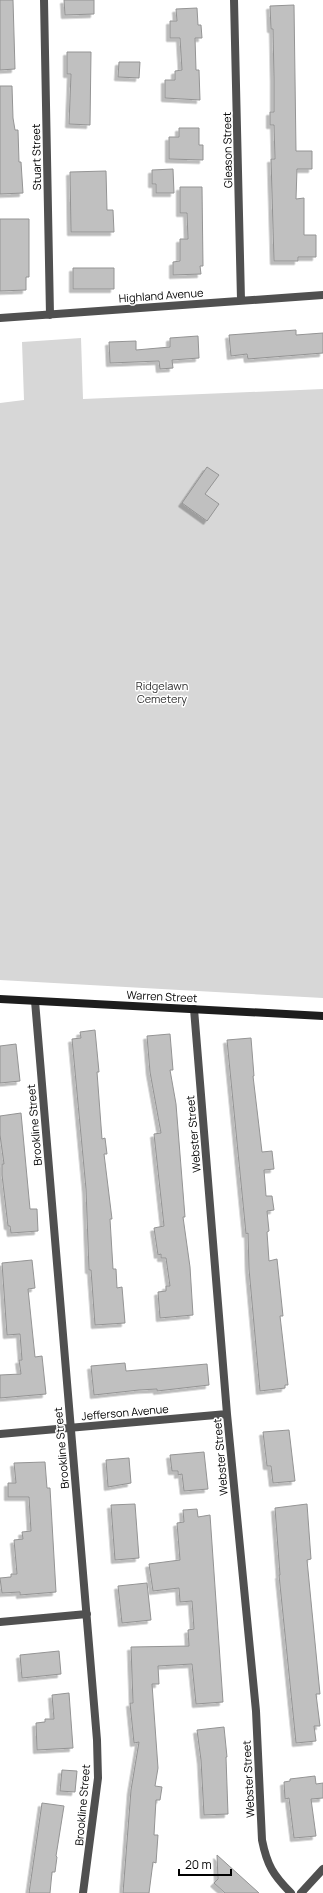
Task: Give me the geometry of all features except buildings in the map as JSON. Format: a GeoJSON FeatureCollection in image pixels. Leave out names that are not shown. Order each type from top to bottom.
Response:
{"type":"FeatureCollection","features":[{"type":"Feature","properties":{"kind":"street","name":"Stuart Street"},"geometry":{"type":"LineString","coordinates":[[44,0],[50,314]]}},
{"type":"Feature","properties":{"kind":"street","name":"Gleason Street"},"geometry":{"type":"LineString","coordinates":[[234,0],[241,300]]}},
{"type":"Feature","properties":{"kind":"street","name":"Highland Avenue"},"geometry":{"type":"LineString","coordinates":[[0,318],[323,295]]}},
{"type":"Feature","properties":{"kind":"street","name":"Warren Street"},"geometry":{"type":"LineString","coordinates":[[0,999],[323,1016]]}},
{"type":"Feature","properties":{"kind":"street","name":"Brookline Street"},"geometry":{"type":"LineString","coordinates":[[35,1001],[70,1428],[87,1614],[98,1778],[83,1893]]}},
{"type":"Feature","properties":{"kind":"street","name":"Webster Street"},"geometry":{"type":"LineString","coordinates":[[194,1009],[227,1414],[256,1711],[262,1840],[266,1861],[276,1878],[291,1893]]}},
{"type":"Feature","properties":{"kind":"street","name":"Jefferson Avenue"},"geometry":{"type":"LineString","coordinates":[[0,1434],[227,1414]]}},
{"type":"Feature","properties":{"kind":"street"},"geometry":{"type":"LineString","coordinates":[[0,1622],[87,1614]]}},
{"type":"Feature","properties":{"kind":"street"},"geometry":{"type":"LineString","coordinates":[[301,1893],[323,1869]]}},
{"type":"Feature","properties":{"kind":"green space","name":"Ridgelawn Cemetery"},"geometry":{"type":"Polygon","coordinates":[[[81,338],[83,399],[323,389],[323,998],[0,980],[0,403],[24,400],[22,342],[81,338]]]}}]}
